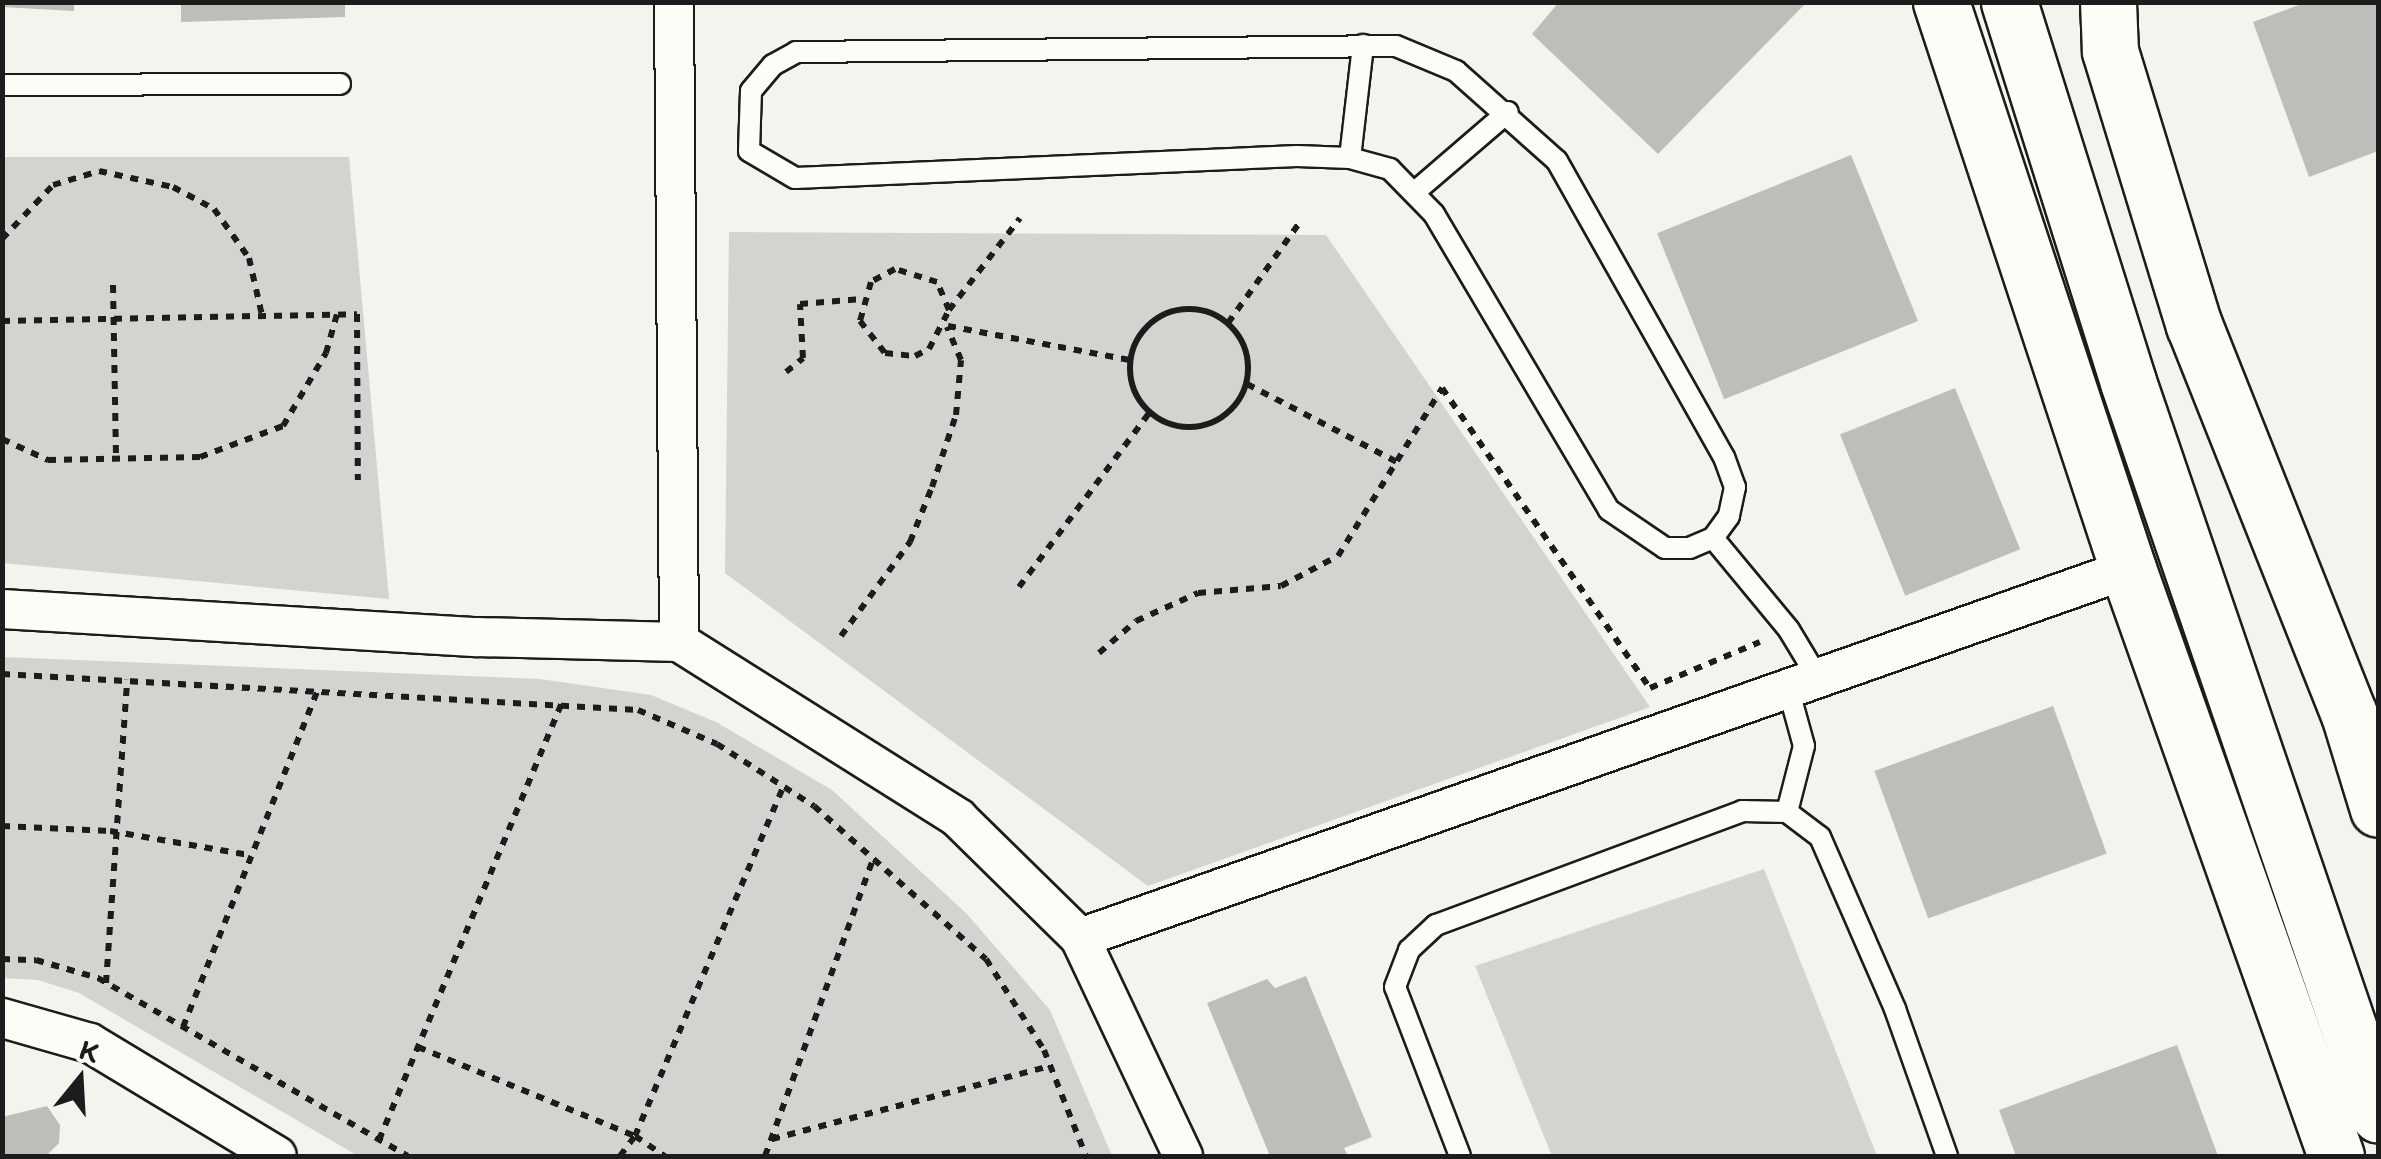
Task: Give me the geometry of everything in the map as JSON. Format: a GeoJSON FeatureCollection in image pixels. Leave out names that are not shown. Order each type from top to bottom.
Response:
{"type":"FeatureCollection","features":[{"type":"Feature","properties":{"kind":"highway"},"geometry":{"type":"LineString","coordinates":[[1941,2],[2128,569],[2336,1156]]}},
{"type":"Feature","properties":{"kind":"highway"},"geometry":{"type":"LineString","coordinates":[[2009,2],[2128,382],[2378,1114]]}},
{"type":"Feature","properties":{"kind":"highway"},"geometry":{"type":"LineString","coordinates":[[2108,2],[2110,52],[2194,324],[2349,714],[2378,809]]}},
{"type":"Feature","properties":{"kind":"street"},"geometry":{"type":"LineString","coordinates":[[674,2],[679,642]]}},
{"type":"Feature","properties":{"kind":"street"},"geometry":{"type":"LineString","coordinates":[[1080,938],[2128,569]]}},
{"type":"Feature","properties":{"kind":"street"},"geometry":{"type":"LineString","coordinates":[[2,609],[477,637],[679,642],[958,818],[1080,938],[1183,1156]]}},
{"type":"Feature","properties":{"kind":"street"},"geometry":{"type":"LineString","coordinates":[[2,1018],[90,1044],[276,1156]]}},
{"type":"Feature","properties":{"kind":"lane"},"geometry":{"type":"LineString","coordinates":[[1350,158],[1363,45]]}},
{"type":"Feature","properties":{"kind":"lane"},"geometry":{"type":"LineString","coordinates":[[1363,45],[1396,46],[1456,71],[1508,112],[1557,161],[1724,457],[1735,487],[1729,516],[1713,538],[1690,548],[1665,548],[1609,510],[1416,191],[1390,169],[1350,158],[794,178],[748,151],[747,118],[751,91],[773,65],[796,52],[1363,45]]}},
{"type":"Feature","properties":{"kind":"lane"},"geometry":{"type":"LineString","coordinates":[[2,85],[340,84]]}},
{"type":"Feature","properties":{"kind":"lane"},"geometry":{"type":"LineString","coordinates":[[1416,191],[1508,112]]}},
{"type":"Feature","properties":{"kind":"lane"},"geometry":{"type":"LineString","coordinates":[[1713,538],[1789,630],[1803,683],[1804,746],[1788,812]]}},
{"type":"Feature","properties":{"kind":"lane"},"geometry":{"type":"LineString","coordinates":[[1460,1156],[1395,987],[1410,950],[1436,925],[1742,811],[1788,812],[1820,838],[1895,1010],[1946,1156]]}},
{"type":"Feature","properties":{"kind":"path"},"geometry":{"type":"LineString","coordinates":[[2,238],[53,185],[99,171],[173,187],[214,209],[249,258],[262,316]]}},
{"type":"Feature","properties":{"kind":"path"},"geometry":{"type":"LineString","coordinates":[[948,310],[1020,218]]}},
{"type":"Feature","properties":{"kind":"path"},"geometry":{"type":"LineString","coordinates":[[1228,323],[1300,222]]}},
{"type":"Feature","properties":{"kind":"path"},"geometry":{"type":"LineString","coordinates":[[910,268],[937,282],[948,310],[946,325],[929,350],[915,356],[885,353],[865,334],[862,299],[882,273],[910,268]]}},
{"type":"Feature","properties":{"kind":"path"},"geometry":{"type":"LineString","coordinates":[[113,285],[116,458]]}},
{"type":"Feature","properties":{"kind":"path"},"geometry":{"type":"LineString","coordinates":[[786,372],[803,358],[800,304],[862,299]]}},
{"type":"Feature","properties":{"kind":"path"},"geometry":{"type":"LineString","coordinates":[[1200,309],[1228,323],[1245,345],[1247,384],[1224,416],[1206,425],[1167,423],[1137,398],[1130,360],[1136,341],[1162,314],[1200,309]]}},
{"type":"Feature","properties":{"kind":"path"},"geometry":{"type":"LineString","coordinates":[[2,440],[48,460],[200,457],[283,426],[326,353],[337,314]]}},
{"type":"Feature","properties":{"kind":"path"},"geometry":{"type":"LineString","coordinates":[[2,321],[356,314],[358,480]]}},
{"type":"Feature","properties":{"kind":"path"},"geometry":{"type":"LineString","coordinates":[[946,325],[1130,360]]}},
{"type":"Feature","properties":{"kind":"path"},"geometry":{"type":"LineString","coordinates":[[841,636],[910,542],[932,487],[956,415],[960,360],[946,325]]}},
{"type":"Feature","properties":{"kind":"path"},"geometry":{"type":"LineString","coordinates":[[1247,384],[1397,462]]}},
{"type":"Feature","properties":{"kind":"path"},"geometry":{"type":"LineString","coordinates":[[1100,654],[1136,621],[1198,593],[1281,586],[1338,556],[1442,388],[1650,688],[1789,630]]}},
{"type":"Feature","properties":{"kind":"path"},"geometry":{"type":"LineString","coordinates":[[1019,587],[1150,412]]}},
{"type":"Feature","properties":{"kind":"path"},"geometry":{"type":"LineString","coordinates":[[2,674],[638,710],[717,744],[783,787],[874,856],[986,959],[1022,1007],[1086,1156]]}},
{"type":"Feature","properties":{"kind":"path"},"geometry":{"type":"LineString","coordinates":[[106,982],[120,833],[127,680]]}},
{"type":"Feature","properties":{"kind":"path"},"geometry":{"type":"LineString","coordinates":[[183,1027],[249,854],[318,690]]}},
{"type":"Feature","properties":{"kind":"path"},"geometry":{"type":"LineString","coordinates":[[379,1140],[562,703]]}},
{"type":"Feature","properties":{"kind":"path"},"geometry":{"type":"LineString","coordinates":[[620,1156],[635,1136],[783,787]]}},
{"type":"Feature","properties":{"kind":"path"},"geometry":{"type":"LineString","coordinates":[[2,826],[120,833],[249,854]]}},
{"type":"Feature","properties":{"kind":"path"},"geometry":{"type":"LineString","coordinates":[[764,1156],[874,856]]}},
{"type":"Feature","properties":{"kind":"path"},"geometry":{"type":"LineString","coordinates":[[2,959],[36,960],[106,982],[407,1156]]}},
{"type":"Feature","properties":{"kind":"path"},"geometry":{"type":"LineString","coordinates":[[418,1047],[635,1136],[665,1156]]}},
{"type":"Feature","properties":{"kind":"path"},"geometry":{"type":"LineString","coordinates":[[770,1140],[1050,1066]]}},
{"type":"Feature","properties":{"kind":"shaded area"},"geometry":{"type":"Polygon","coordinates":[[[2,157],[349,157],[389,599],[3,563],[2,157]]]}},
{"type":"Feature","properties":{"kind":"shaded area"},"geometry":{"type":"Polygon","coordinates":[[[729,232],[1326,235],[1650,707],[1148,886],[725,573],[729,232]]]}},
{"type":"Feature","properties":{"kind":"shaded area"},"geometry":{"type":"Polygon","coordinates":[[[3,657],[540,679],[651,695],[716,722],[832,790],[966,913],[1050,1010],[1112,1156],[358,1156],[79,993],[38,980],[3,978],[3,657]]]}},
{"type":"Feature","properties":{"kind":"shaded area"},"geometry":{"type":"Polygon","coordinates":[[[1764,869],[1877,1156],[1552,1156],[1475,966],[1764,869]]]}},
{"type":"Feature","properties":{"kind":"building"},"geometry":{"type":"Polygon","coordinates":[[[2,2],[74,2],[74,11],[2,7],[2,2]]]}},
{"type":"Feature","properties":{"kind":"building"},"geometry":{"type":"Polygon","coordinates":[[[181,2],[345,2],[345,17],[181,22],[181,2]]]}},
{"type":"Feature","properties":{"kind":"building"},"geometry":{"type":"Polygon","coordinates":[[[1559,2],[1807,2],[1658,154],[1532,34],[1559,2]]]}},
{"type":"Feature","properties":{"kind":"building"},"geometry":{"type":"Polygon","coordinates":[[[2307,2],[2378,2],[2378,151],[2309,177],[2253,22],[2307,2]]]}},
{"type":"Feature","properties":{"kind":"building"},"geometry":{"type":"Polygon","coordinates":[[[1851,155],[1918,321],[1724,399],[1657,233],[1851,155]]]}},
{"type":"Feature","properties":{"kind":"building"},"geometry":{"type":"Polygon","coordinates":[[[1955,388],[2020,549],[1905,596],[1840,434],[1955,388]]]}},
{"type":"Feature","properties":{"kind":"building"},"geometry":{"type":"Polygon","coordinates":[[[2053,706],[2107,854],[1928,919],[1874,771],[2053,706]]]}},
{"type":"Feature","properties":{"kind":"building"},"geometry":{"type":"Polygon","coordinates":[[[1306,976],[1372,1137],[1344,1148],[1348,1156],[1270,1156],[1207,1003],[1267,979],[1275,988],[1306,976]]]}},
{"type":"Feature","properties":{"kind":"building"},"geometry":{"type":"Polygon","coordinates":[[[2177,1045],[2218,1156],[2016,1156],[1999,1110],[2177,1045]]]}},
{"type":"Feature","properties":{"kind":"building"},"geometry":{"type":"Polygon","coordinates":[[[47,1106],[60,1125],[59,1143],[46,1156],[2,1156],[2,1117],[47,1106]]]}}]}
